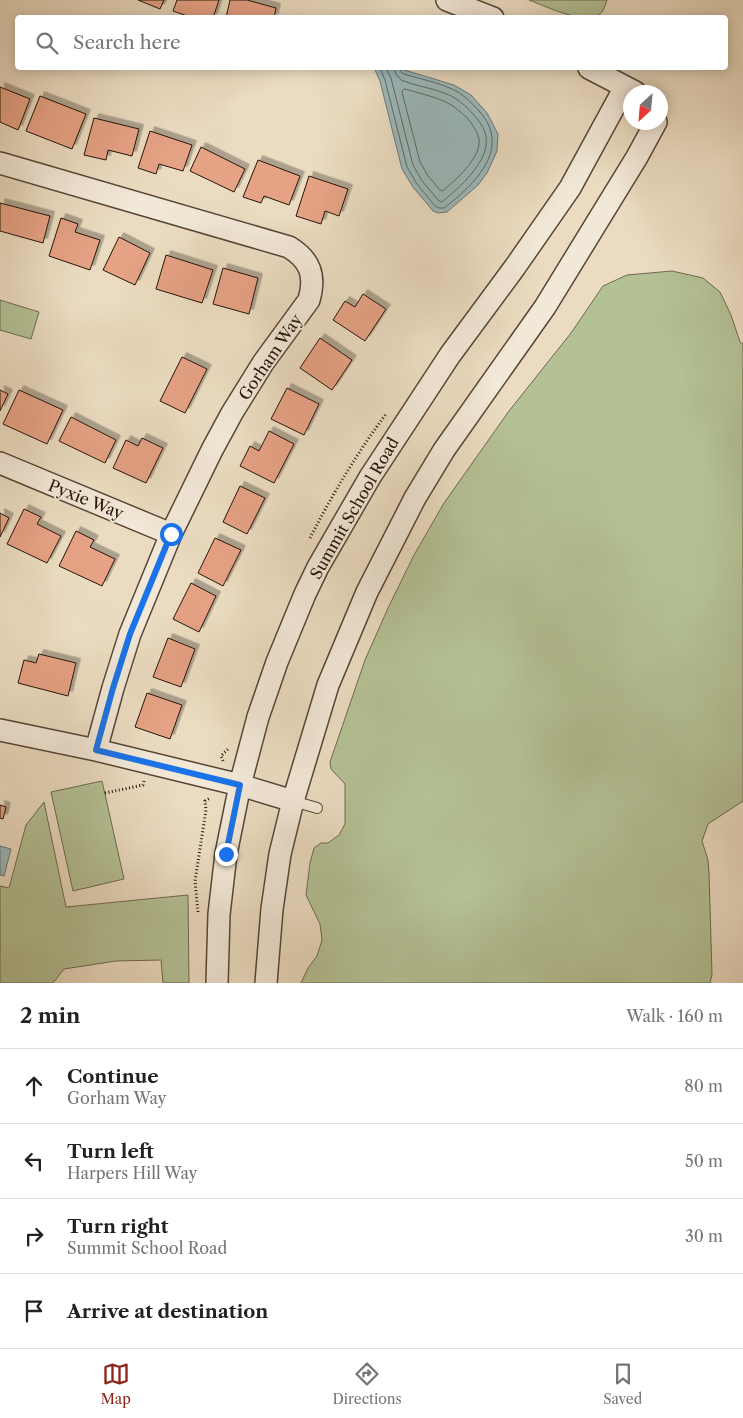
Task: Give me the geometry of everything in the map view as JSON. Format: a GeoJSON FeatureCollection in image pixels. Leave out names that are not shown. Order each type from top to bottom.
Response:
{"type":"FeatureCollection","features":[{"type":"Feature","properties":{"kind":"street"},"geometry":{"type":"LineString","coordinates":[[447,0],[485,15]]}},
{"type":"Feature","properties":{"kind":"street"},"geometry":{"type":"LineString","coordinates":[[593,70],[623,86]]}},
{"type":"Feature","properties":{"kind":"street","name":"Summit School Road"},"geometry":{"type":"LineString","coordinates":[[217,983],[219,914],[226,854],[240,785],[258,717],[277,662],[305,594],[318,567],[370,477],[426,389],[570,188],[623,101]]}},
{"type":"Feature","properties":{"kind":"street"},"geometry":{"type":"LineString","coordinates":[[266,983],[272,909],[280,854],[293,801],[328,685],[367,592],[415,498],[444,450],[545,308],[637,157],[651,130]]}},
{"type":"Feature","properties":{"kind":"street","name":"Gorham Way"},"geometry":{"type":"LineString","coordinates":[[0,163],[288,247],[299,254],[308,264],[312,279],[309,300],[263,362],[232,413],[171,534],[130,634],[96,750]]}},
{"type":"Feature","properties":{"kind":"street","name":"Pyxie Way"},"geometry":{"type":"LineString","coordinates":[[0,463],[171,534]]}},
{"type":"Feature","properties":{"kind":"street"},"geometry":{"type":"LineString","coordinates":[[0,730],[96,750],[240,785],[293,801]]}},
{"type":"Feature","properties":{"kind":"lane"},"geometry":{"type":"LineString","coordinates":[[293,801],[317,808]]}},
{"type":"Feature","properties":{"kind":"path"},"geometry":{"type":"LineString","coordinates":[[105,793],[144,785],[144,781]]}},
{"type":"Feature","properties":{"kind":"path"},"geometry":{"type":"LineString","coordinates":[[198,914],[196,875],[206,810],[205,801],[210,798]]}},
{"type":"Feature","properties":{"kind":"green space"},"geometry":{"type":"Polygon","coordinates":[[[529,0],[607,0],[603,10],[598,15],[570,15],[529,0]]]}},
{"type":"Feature","properties":{"kind":"green space"},"geometry":{"type":"Polygon","coordinates":[[[672,271],[703,278],[720,292],[731,315],[740,342],[743,344],[743,801],[708,824],[702,841],[708,860],[709,873],[712,975],[710,983],[301,983],[308,968],[317,956],[322,940],[320,924],[306,895],[314,848],[321,843],[328,843],[339,835],[345,824],[345,784],[331,769],[330,762],[365,660],[414,555],[444,503],[509,411],[571,333],[603,286],[627,275],[672,271]]]}},
{"type":"Feature","properties":{"kind":"green space"},"geometry":{"type":"Polygon","coordinates":[[[0,300],[39,312],[31,339],[0,330],[0,300]]]}},
{"type":"Feature","properties":{"kind":"green space"},"geometry":{"type":"Polygon","coordinates":[[[102,781],[124,879],[73,891],[51,792],[102,781]]]}},
{"type":"Feature","properties":{"kind":"green space"},"geometry":{"type":"Polygon","coordinates":[[[44,802],[66,907],[188,895],[189,983],[163,983],[161,960],[116,961],[64,969],[53,983],[0,983],[0,886],[9,888],[26,825],[44,802]]]}},
{"type":"Feature","properties":{"kind":"water"},"geometry":{"type":"Polygon","coordinates":[[[375,70],[405,70],[454,85],[471,95],[487,113],[498,134],[497,151],[487,173],[478,185],[447,212],[438,213],[433,211],[413,187],[402,169],[380,81],[375,70]]]}},
{"type":"Feature","properties":{"kind":"water"},"geometry":{"type":"Polygon","coordinates":[[[0,846],[11,849],[4,876],[0,875],[0,846]]]}},
{"type":"Feature","properties":{"kind":"building"},"geometry":{"type":"Polygon","coordinates":[[[138,0],[164,0],[160,9],[138,0]]]}},
{"type":"Feature","properties":{"kind":"building"},"geometry":{"type":"Polygon","coordinates":[[[177,0],[219,0],[214,15],[184,15],[173,11],[177,0]]]}},
{"type":"Feature","properties":{"kind":"building"},"geometry":{"type":"Polygon","coordinates":[[[230,0],[247,0],[276,8],[275,15],[227,15],[230,0]]]}},
{"type":"Feature","properties":{"kind":"building"},"geometry":{"type":"Polygon","coordinates":[[[0,87],[30,99],[18,130],[0,122],[0,87]]]}},
{"type":"Feature","properties":{"kind":"building"},"geometry":{"type":"Polygon","coordinates":[[[40,96],[86,114],[72,149],[26,131],[40,96]]]}},
{"type":"Feature","properties":{"kind":"building"},"geometry":{"type":"Polygon","coordinates":[[[94,118],[139,129],[132,156],[108,150],[106,160],[84,155],[94,118]]]}},
{"type":"Feature","properties":{"kind":"building"},"geometry":{"type":"Polygon","coordinates":[[[150,131],[192,145],[183,171],[159,164],[156,174],[138,168],[150,131]]]}},
{"type":"Feature","properties":{"kind":"building"},"geometry":{"type":"Polygon","coordinates":[[[201,147],[245,169],[234,192],[190,171],[201,147]]]}},
{"type":"Feature","properties":{"kind":"building"},"geometry":{"type":"Polygon","coordinates":[[[258,160],[300,176],[289,205],[264,196],[261,203],[243,197],[258,160]]]}},
{"type":"Feature","properties":{"kind":"building"},"geometry":{"type":"Polygon","coordinates":[[[309,176],[348,189],[339,216],[325,211],[321,224],[296,216],[309,176]]]}},
{"type":"Feature","properties":{"kind":"building"},"geometry":{"type":"Polygon","coordinates":[[[0,203],[50,216],[43,243],[0,231],[0,203]]]}},
{"type":"Feature","properties":{"kind":"building"},"geometry":{"type":"Polygon","coordinates":[[[61,218],[78,224],[75,232],[100,240],[90,270],[49,256],[61,218]]]}},
{"type":"Feature","properties":{"kind":"building"},"geometry":{"type":"Polygon","coordinates":[[[119,237],[150,253],[135,285],[103,270],[119,237]]]}},
{"type":"Feature","properties":{"kind":"building"},"geometry":{"type":"Polygon","coordinates":[[[166,255],[213,270],[202,303],[156,289],[166,255]]]}},
{"type":"Feature","properties":{"kind":"building"},"geometry":{"type":"Polygon","coordinates":[[[223,268],[258,278],[249,314],[213,304],[223,268]]]}},
{"type":"Feature","properties":{"kind":"building"},"geometry":{"type":"Polygon","coordinates":[[[363,294],[386,309],[365,341],[333,320],[345,301],[355,307],[363,294]]]}},
{"type":"Feature","properties":{"kind":"building"},"geometry":{"type":"Polygon","coordinates":[[[320,338],[352,360],[332,390],[300,368],[320,338]]]}},
{"type":"Feature","properties":{"kind":"building"},"geometry":{"type":"Polygon","coordinates":[[[182,357],[207,369],[185,413],[160,401],[182,357]]]}},
{"type":"Feature","properties":{"kind":"building"},"geometry":{"type":"Polygon","coordinates":[[[287,388],[319,404],[304,435],[271,419],[287,388]]]}},
{"type":"Feature","properties":{"kind":"building"},"geometry":{"type":"Polygon","coordinates":[[[0,390],[8,394],[0,411],[0,390]]]}},
{"type":"Feature","properties":{"kind":"building"},"geometry":{"type":"Polygon","coordinates":[[[19,390],[63,410],[47,444],[3,424],[19,390]]]}},
{"type":"Feature","properties":{"kind":"building"},"geometry":{"type":"Polygon","coordinates":[[[71,417],[116,440],[105,463],[59,441],[71,417]]]}},
{"type":"Feature","properties":{"kind":"building"},"geometry":{"type":"Polygon","coordinates":[[[269,431],[294,444],[274,483],[240,466],[250,446],[259,451],[269,431]]]}},
{"type":"Feature","properties":{"kind":"building"},"geometry":{"type":"Polygon","coordinates":[[[142,438],[163,448],[146,483],[113,468],[126,440],[138,446],[142,438]]]}},
{"type":"Feature","properties":{"kind":"building"},"geometry":{"type":"Polygon","coordinates":[[[240,486],[265,498],[247,534],[223,522],[240,486]]]}},
{"type":"Feature","properties":{"kind":"building"},"geometry":{"type":"Polygon","coordinates":[[[24,509],[41,517],[37,524],[61,536],[47,563],[7,544],[24,509]]]}},
{"type":"Feature","properties":{"kind":"building"},"geometry":{"type":"Polygon","coordinates":[[[0,513],[9,518],[0,537],[0,513]]]}},
{"type":"Feature","properties":{"kind":"building"},"geometry":{"type":"Polygon","coordinates":[[[76,531],[94,540],[90,547],[115,559],[102,586],[59,566],[76,531]]]}},
{"type":"Feature","properties":{"kind":"building"},"geometry":{"type":"Polygon","coordinates":[[[215,538],[241,550],[223,586],[198,573],[215,538]]]}},
{"type":"Feature","properties":{"kind":"building"},"geometry":{"type":"Polygon","coordinates":[[[191,583],[216,596],[199,632],[173,619],[191,583]]]}},
{"type":"Feature","properties":{"kind":"building"},"geometry":{"type":"Polygon","coordinates":[[[168,638],[195,649],[181,687],[153,677],[168,638]]]}},
{"type":"Feature","properties":{"kind":"building"},"geometry":{"type":"Polygon","coordinates":[[[39,654],[76,663],[68,696],[18,683],[24,660],[36,663],[39,654]]]}},
{"type":"Feature","properties":{"kind":"building"},"geometry":{"type":"Polygon","coordinates":[[[147,693],[182,705],[170,739],[135,727],[147,693]]]}},
{"type":"Feature","properties":{"kind":"building"},"geometry":{"type":"Polygon","coordinates":[[[0,805],[6,807],[3,819],[0,818],[0,805]]]}},
{"type":"Feature","properties":{"kind":"route"},"geometry":{"type":"LineString","coordinates":[[171,534],[130,634],[96,750],[240,785],[226,854]]}}]}
